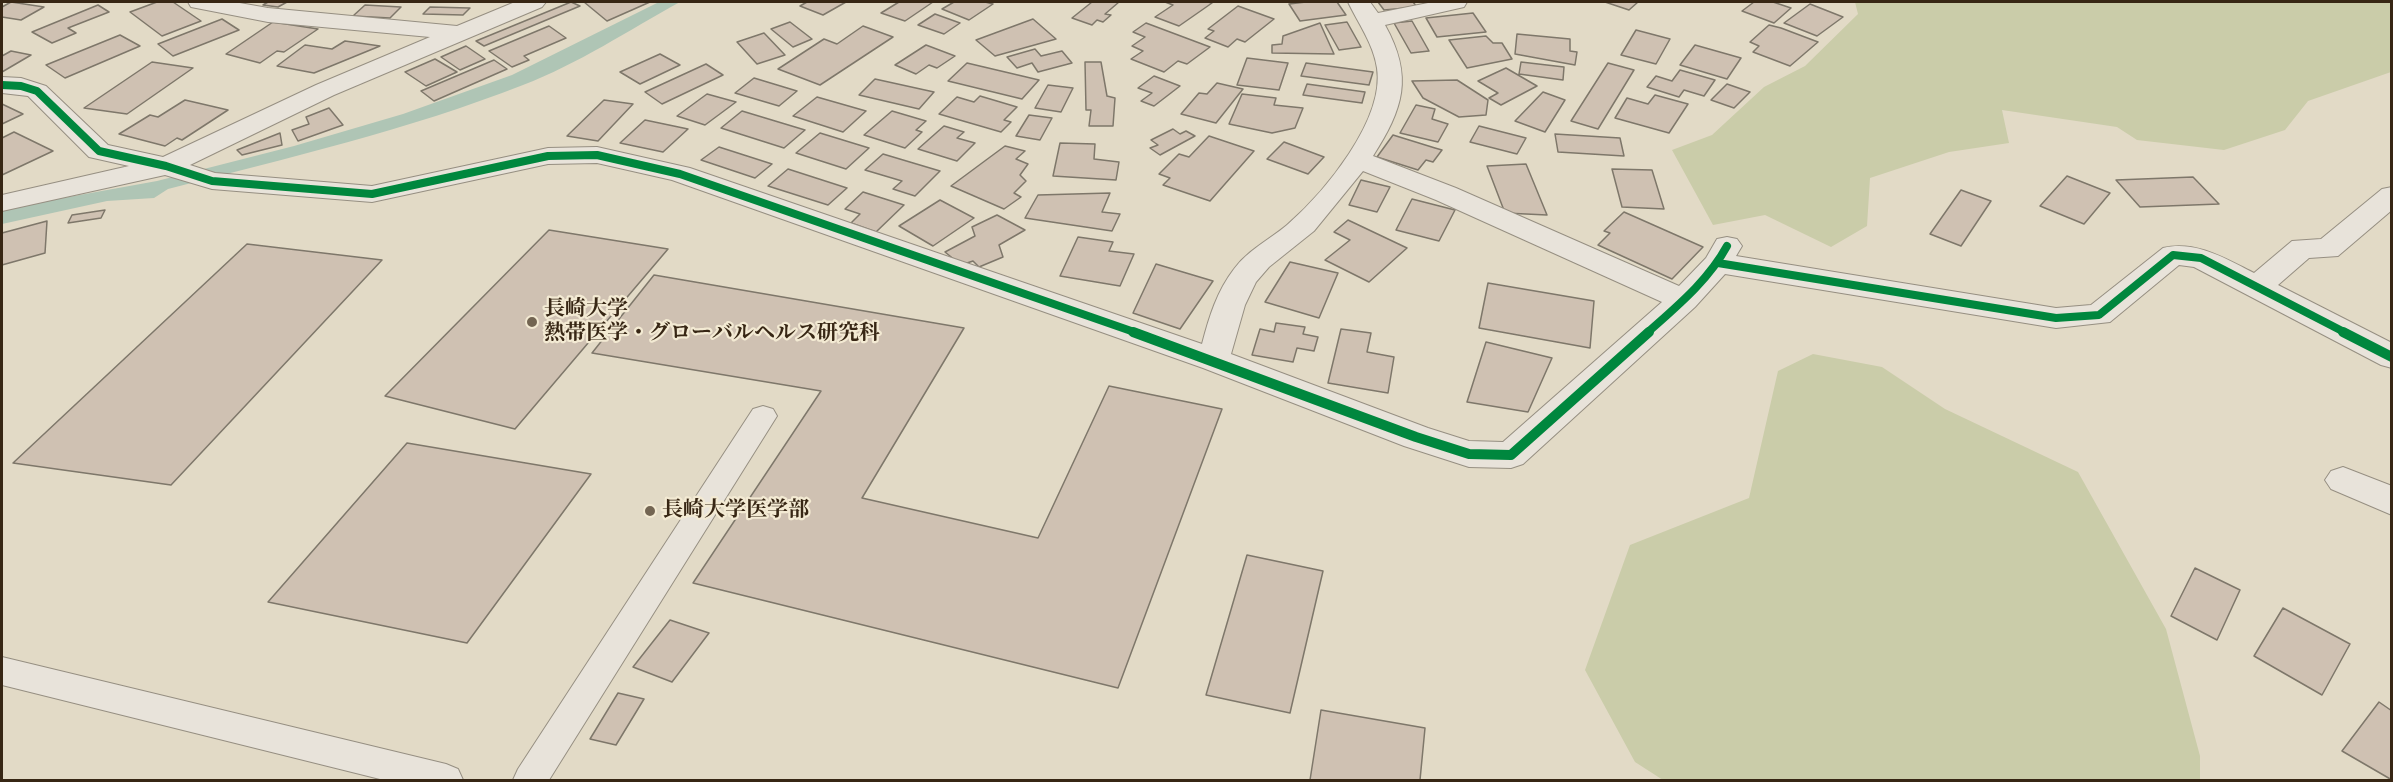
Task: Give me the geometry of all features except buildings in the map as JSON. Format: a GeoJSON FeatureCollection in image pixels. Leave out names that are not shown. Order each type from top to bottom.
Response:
{"type":"FeatureCollection","features":[{"type":"Feature","properties":{"kind":"street"},"geometry":{"type":"LineString","coordinates":[[199,2],[268,15],[458,32]]}},
{"type":"Feature","properties":{"kind":"street"},"geometry":{"type":"LineString","coordinates":[[2,203],[175,169],[325,90],[458,32],[534,2]]}},
{"type":"Feature","properties":{"kind":"street"},"geometry":{"type":"LineString","coordinates":[[1214,360],[1236,288],[1259,258],[1303,226],[1358,160],[1385,108],[1390,91],[1384,47],[1366,11],[1433,9],[1456,2]]}},
{"type":"Feature","properties":{"kind":"street"},"geometry":{"type":"LineString","coordinates":[[2,85],[21,86],[38,91],[99,151],[175,169],[212,181],[372,194],[548,156],[597,155],[680,174],[1214,360],[1469,454],[1511,455],[1684,300],[1722,254],[2056,318],[2099,315],[2174,255],[2201,258],[2391,357]]}},
{"type":"Feature","properties":{"kind":"street"},"geometry":{"type":"LineString","coordinates":[[1358,160],[1446,194],[1684,300]]}},
{"type":"Feature","properties":{"kind":"street"},"geometry":{"type":"LineString","coordinates":[[2256,287],[2302,248],[2328,249],[2391,195]]}},
{"type":"Feature","properties":{"kind":"street"},"geometry":{"type":"LineString","coordinates":[[2343,480],[2391,501]]}},
{"type":"Feature","properties":{"kind":"lane"},"geometry":{"type":"LineString","coordinates":[[530,780],[763,416]]}},
{"type":"Feature","properties":{"kind":"lane"},"geometry":{"type":"LineString","coordinates":[[2,671],[426,778]]}},
{"type":"Feature","properties":{"kind":"shaded area"},"geometry":{"type":"Polygon","coordinates":[[[659,2],[680,2],[543,77],[436,116],[392,130],[168,189],[154,198],[107,201],[2,224],[2,209],[157,181],[294,146],[403,114],[512,75],[659,2]]]}},
{"type":"Feature","properties":{"kind":"shaded area"},"geometry":{"type":"Polygon","coordinates":[[[1855,2],[2391,2],[2391,72],[2308,101],[2285,130],[2224,150],[2137,140],[2117,127],[2002,110],[2009,143],[1949,152],[1870,178],[1867,226],[1831,247],[1765,215],[1713,225],[1672,150],[1712,135],[1764,87],[1805,66],[1858,14],[1855,2]]]}},
{"type":"Feature","properties":{"kind":"shaded area"},"geometry":{"type":"Polygon","coordinates":[[[1813,354],[1882,367],[1945,409],[2078,472],[2166,629],[2200,756],[2200,780],[1663,780],[1635,762],[1585,670],[1630,545],[1749,498],[1778,371],[1813,354]]]}},
{"type":"Feature","properties":{"kind":"cycle path"},"geometry":{"type":"LineString","coordinates":[[2,85],[21,86],[37,91],[99,151],[166,166],[212,181],[372,194],[548,156],[597,155],[680,174],[1214,360],[1416,437],[1469,454],[1511,455],[1684,300],[1718,263],[1727,246]]}},
{"type":"Feature","properties":{"kind":"cycle path"},"geometry":{"type":"LineString","coordinates":[[1718,263],[2056,318],[2099,315],[2173,255],[2201,258],[2392,357]]}},
{"type":"Feature","properties":{"kind":"place","name":"長崎大学 熱帯医学・グローバルヘルス研究科"},"geometry":{"type":"Point","coordinates":[532,322]}},
{"type":"Feature","properties":{"kind":"place","name":"長崎大学医学部"},"geometry":{"type":"Point","coordinates":[650,511]}}]}
